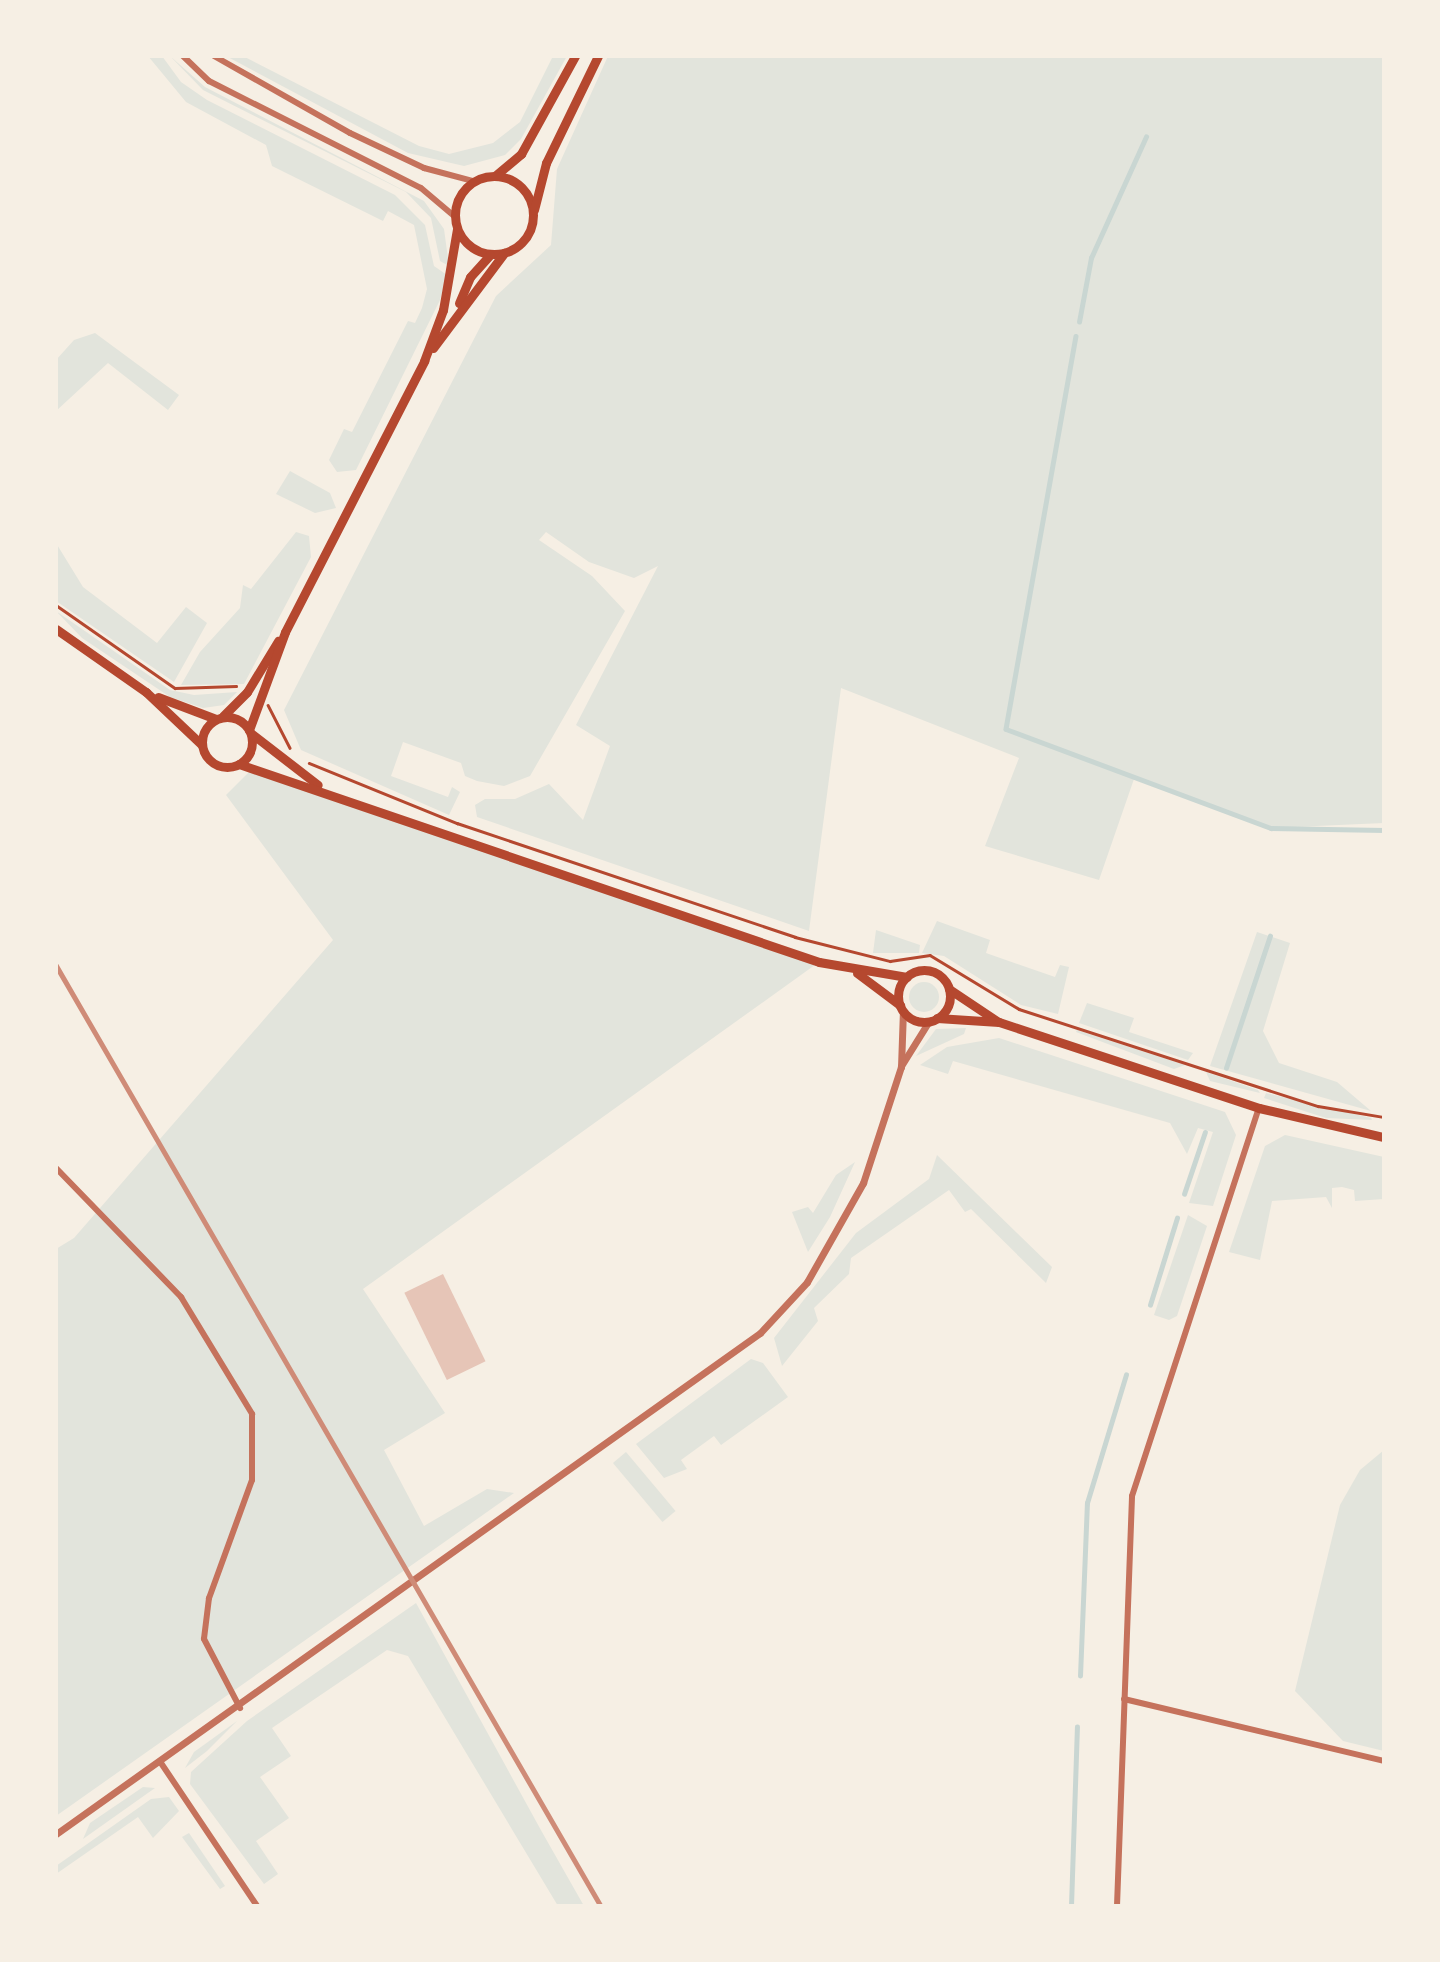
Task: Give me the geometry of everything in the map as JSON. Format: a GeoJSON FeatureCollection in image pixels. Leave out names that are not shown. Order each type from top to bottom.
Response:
{"type":"FeatureCollection","features":[{"type":"Feature","properties":{"kind":"main road"},"geometry":{"type":"LineString","coordinates":[[424,361],[446,296],[457,229],[454,216],[461,192],[473,181],[496,175],[521,154],[575,56]]}},
{"type":"Feature","properties":{"kind":"main road"},"geometry":{"type":"LineString","coordinates":[[239,764],[250,754],[250,732],[258,696],[285,632],[424,361],[453,318],[504,253],[526,237],[546,163],[598,56]]}},
{"type":"Feature","properties":{"kind":"main road"},"geometry":{"type":"LineString","coordinates":[[496,175],[517,183],[533,211]]}},
{"type":"Feature","properties":{"kind":"main road"},"geometry":{"type":"LineString","coordinates":[[457,229],[477,251],[490,255],[504,253]]}},
{"type":"Feature","properties":{"kind":"main road"},"geometry":{"type":"LineString","coordinates":[[453,318],[470,277],[490,255]]}},
{"type":"Feature","properties":{"kind":"main road"},"geometry":{"type":"LineString","coordinates":[[56,629],[146,692],[202,745],[217,764],[239,764],[503,858],[855,972],[907,977],[932,971],[949,989],[999,1022],[1259,1108],[1384,1137]]}},
{"type":"Feature","properties":{"kind":"main road"},"geometry":{"type":"LineString","coordinates":[[202,745],[204,730],[247,692],[285,632]]}},
{"type":"Feature","properties":{"kind":"main road"},"geometry":{"type":"LineString","coordinates":[[146,692],[220,717],[250,732],[285,765],[337,797]]}},
{"type":"Feature","properties":{"kind":"main road"},"geometry":{"type":"LineString","coordinates":[[855,972],[901,1008],[933,1020],[999,1022]]}},
{"type":"Feature","properties":{"kind":"main road"},"geometry":{"type":"LineString","coordinates":[[901,1008],[907,977]]}},
{"type":"Feature","properties":{"kind":"main road"},"geometry":{"type":"LineString","coordinates":[[933,1020],[948,1006],[949,989]]}},
{"type":"Feature","properties":{"kind":"street"},"geometry":{"type":"LineString","coordinates":[[183,56],[209,81],[421,188],[454,216]]}},
{"type":"Feature","properties":{"kind":"street"},"geometry":{"type":"LineString","coordinates":[[214,56],[225,68],[350,134],[424,169],[473,181]]}},
{"type":"Feature","properties":{"kind":"street"},"geometry":{"type":"LineString","coordinates":[[901,1008],[901,1067]]}},
{"type":"Feature","properties":{"kind":"street"},"geometry":{"type":"LineString","coordinates":[[56,1834],[240,1708],[760,1333],[836,1238],[863,1183],[901,1067],[933,1020]]}},
{"type":"Feature","properties":{"kind":"street"},"geometry":{"type":"LineString","coordinates":[[1117,1906],[1132,1496],[1259,1108]]}},
{"type":"Feature","properties":{"kind":"street"},"geometry":{"type":"LineString","coordinates":[[56,1168],[180,1297],[252,1414],[252,1480],[209,1598],[204,1639],[240,1708]]}},
{"type":"Feature","properties":{"kind":"street"},"geometry":{"type":"LineString","coordinates":[[1124,1699],[1384,1761]]}},
{"type":"Feature","properties":{"kind":"street"},"geometry":{"type":"LineString","coordinates":[[161,1763],[257,1906]]}},
{"type":"Feature","properties":{"kind":"path"},"geometry":{"type":"LineString","coordinates":[[56,605],[175,688],[232,685],[247,692]]}},
{"type":"Feature","properties":{"kind":"path"},"geometry":{"type":"LineString","coordinates":[[258,696],[274,710],[293,752]]}},
{"type":"Feature","properties":{"kind":"path"},"geometry":{"type":"LineString","coordinates":[[299,757],[457,822],[795,937],[890,961],[930,955],[1019,1009],[1318,1105],[1384,1117]]}},
{"type":"Feature","properties":{"kind":"shaded area"},"geometry":{"type":"Polygon","coordinates":[[[148,56],[162,56],[181,82],[207,100],[395,195],[425,225],[434,266],[447,275],[440,300],[356,470],[337,472],[329,460],[344,429],[352,432],[408,321],[415,323],[422,308],[427,289],[414,225],[388,211],[383,221],[272,166],[266,145],[186,102],[148,56]]]}},
{"type":"Feature","properties":{"kind":"shaded area"},"geometry":{"type":"Polygon","coordinates":[[[170,56],[205,87],[424,201],[444,229],[449,266],[440,261],[431,218],[406,192],[203,90],[170,56]]]}},
{"type":"Feature","properties":{"kind":"shaded area"},"geometry":{"type":"Polygon","coordinates":[[[226,56],[243,56],[419,146],[449,154],[493,143],[520,122],[553,56],[567,56],[521,139],[505,155],[464,166],[408,153],[226,56]]]}},
{"type":"Feature","properties":{"kind":"shaded area"},"geometry":{"type":"Polygon","coordinates":[[[608,56],[1384,56],[1384,823],[1271,828],[1134,779],[1099,880],[985,846],[1019,758],[841,688],[809,931],[477,817],[475,805],[485,799],[515,799],[549,784],[583,820],[610,746],[576,725],[658,566],[634,578],[589,562],[546,532],[539,540],[592,576],[625,611],[530,776],[504,786],[477,781],[465,776],[461,763],[403,742],[391,776],[448,797],[452,787],[460,792],[449,815],[301,750],[284,710],[496,296],[551,245],[557,169],[608,56]]]}},
{"type":"Feature","properties":{"kind":"shaded area"},"geometry":{"type":"Polygon","coordinates":[[[95,333],[179,395],[168,410],[108,363],[56,411],[56,360],[74,340],[95,333]]]}},
{"type":"Feature","properties":{"kind":"shaded area"},"geometry":{"type":"Polygon","coordinates":[[[290,471],[330,493],[336,508],[315,513],[276,494],[290,471]]]}},
{"type":"Feature","properties":{"kind":"shaded area"},"geometry":{"type":"Polygon","coordinates":[[[296,532],[309,536],[311,557],[244,684],[181,685],[200,652],[240,608],[243,585],[251,589],[296,532]]]}},
{"type":"Feature","properties":{"kind":"shaded area"},"geometry":{"type":"Polygon","coordinates":[[[56,543],[83,587],[157,643],[186,607],[207,623],[174,682],[56,601],[56,543]]]}},
{"type":"Feature","properties":{"kind":"shaded area"},"geometry":{"type":"Polygon","coordinates":[[[56,611],[170,690],[194,695],[237,692],[224,705],[203,708],[170,697],[82,638],[56,611]]]}},
{"type":"Feature","properties":{"kind":"shaded area"},"geometry":{"type":"Polygon","coordinates":[[[251,770],[819,962],[363,1289],[445,1413],[384,1450],[424,1526],[487,1489],[514,1493],[56,1816],[56,1249],[74,1238],[333,940],[226,795],[251,770]]]}},
{"type":"Feature","properties":{"kind":"shaded area"},"geometry":{"type":"Polygon","coordinates":[[[937,921],[990,940],[986,953],[1055,977],[1060,965],[1069,967],[1058,1014],[1021,1005],[944,956],[922,953],[937,921]]]}},
{"type":"Feature","properties":{"kind":"shaded area"},"geometry":{"type":"Polygon","coordinates":[[[876,930],[920,945],[919,953],[873,953],[876,930]]]}},
{"type":"Feature","properties":{"kind":"shaded area"},"geometry":{"type":"Polygon","coordinates":[[[1257,932],[1290,943],[1263,1031],[1279,1063],[1337,1082],[1371,1111],[1210,1066],[1257,932]]]}},
{"type":"Feature","properties":{"kind":"shaded area"},"geometry":{"type":"Polygon","coordinates":[[[924,982],[935,986],[939,997],[935,1008],[924,1012],[913,1008],[909,997],[913,986],[924,982]]]}},
{"type":"Feature","properties":{"kind":"shaded area"},"geometry":{"type":"Polygon","coordinates":[[[1087,1003],[1134,1018],[1129,1032],[1193,1053],[1188,1060],[1079,1023],[1087,1003]]]}},
{"type":"Feature","properties":{"kind":"shaded area"},"geometry":{"type":"Polygon","coordinates":[[[966,1028],[964,1034],[916,1056],[936,1029],[966,1028]]]}},
{"type":"Feature","properties":{"kind":"shaded area"},"geometry":{"type":"Polygon","coordinates":[[[1077,1030],[1185,1065],[1174,1069],[1076,1032],[1077,1030]]]}},
{"type":"Feature","properties":{"kind":"shaded area"},"geometry":{"type":"Polygon","coordinates":[[[999,1038],[1225,1112],[1236,1135],[1213,1206],[1189,1203],[1213,1132],[1198,1128],[1187,1154],[1170,1123],[953,1061],[948,1074],[920,1065],[947,1047],[999,1038]]]}},
{"type":"Feature","properties":{"kind":"shaded area"},"geometry":{"type":"Polygon","coordinates":[[[1206,1072],[1258,1090],[1260,1093],[1210,1081],[1206,1072]]]}},
{"type":"Feature","properties":{"kind":"shaded area"},"geometry":{"type":"Polygon","coordinates":[[[1266,1093],[1372,1120],[1326,1118],[1264,1098],[1266,1093]]]}},
{"type":"Feature","properties":{"kind":"shaded area"},"geometry":{"type":"Polygon","coordinates":[[[1285,1135],[1384,1157],[1384,1199],[1355,1201],[1354,1190],[1342,1187],[1332,1188],[1332,1208],[1326,1197],[1272,1201],[1260,1260],[1229,1252],[1265,1146],[1285,1135]]]}},
{"type":"Feature","properties":{"kind":"shaded area"},"geometry":{"type":"Polygon","coordinates":[[[937,1155],[1052,1267],[1046,1283],[971,1209],[965,1212],[949,1190],[851,1258],[849,1274],[814,1308],[818,1321],[782,1366],[774,1338],[856,1233],[929,1179],[937,1155]]]}},
{"type":"Feature","properties":{"kind":"shaded area"},"geometry":{"type":"Polygon","coordinates":[[[855,1162],[830,1217],[808,1252],[792,1212],[808,1207],[813,1213],[836,1175],[855,1162]]]}},
{"type":"Feature","properties":{"kind":"shaded area"},"geometry":{"type":"Polygon","coordinates":[[[1188,1215],[1207,1226],[1177,1316],[1169,1320],[1154,1315],[1188,1215]]]}},
{"type":"Feature","properties":{"kind":"shaded area"},"geometry":{"type":"Polygon","coordinates":[[[751,1359],[763,1363],[788,1397],[721,1445],[714,1436],[681,1460],[687,1469],[664,1478],[636,1444],[751,1359]]]}},
{"type":"Feature","properties":{"kind":"shaded area"},"geometry":{"type":"Polygon","coordinates":[[[1384,1450],[1384,1751],[1343,1741],[1295,1691],[1340,1505],[1360,1470],[1384,1450]]]}},
{"type":"Feature","properties":{"kind":"shaded area"},"geometry":{"type":"Polygon","coordinates":[[[626,1452],[675,1511],[662,1522],[613,1463],[626,1452]]]}},
{"type":"Feature","properties":{"kind":"shaded area"},"geometry":{"type":"Polygon","coordinates":[[[416,1603],[584,1906],[558,1906],[408,1656],[387,1650],[272,1728],[291,1756],[260,1777],[289,1818],[256,1841],[278,1874],[264,1884],[190,1784],[191,1772],[247,1721],[416,1603]]]}},
{"type":"Feature","properties":{"kind":"shaded area"},"geometry":{"type":"Polygon","coordinates":[[[237,1721],[207,1751],[185,1768],[194,1752],[237,1721]]]}},
{"type":"Feature","properties":{"kind":"shaded area"},"geometry":{"type":"Polygon","coordinates":[[[143,1787],[155,1788],[83,1839],[90,1823],[143,1787]]]}},
{"type":"Feature","properties":{"kind":"shaded area"},"geometry":{"type":"Polygon","coordinates":[[[169,1797],[179,1811],[153,1838],[138,1817],[56,1874],[56,1866],[151,1799],[169,1797]]]}},
{"type":"Feature","properties":{"kind":"shaded area"},"geometry":{"type":"Polygon","coordinates":[[[189,1833],[225,1886],[220,1889],[182,1837],[189,1833]]]}},
{"type":"Feature","properties":{"kind":"building"},"geometry":{"type":"Polygon","coordinates":[[[443,1274],[486,1361],[447,1380],[404,1293],[443,1274]]]}},
{"type":"Feature","properties":{"kind":"waterway"},"geometry":{"type":"LineString","coordinates":[[1079,322],[1091,258],[1146,137]]}},
{"type":"Feature","properties":{"kind":"waterway"},"geometry":{"type":"LineString","coordinates":[[1076,336],[1006,729],[1271,828],[1384,830]]}},
{"type":"Feature","properties":{"kind":"waterway"},"geometry":{"type":"LineString","coordinates":[[1226,1068],[1270,936]]}},
{"type":"Feature","properties":{"kind":"waterway"},"geometry":{"type":"LineString","coordinates":[[1184,1194],[1205,1132]]}},
{"type":"Feature","properties":{"kind":"waterway"},"geometry":{"type":"LineString","coordinates":[[1150,1305],[1177,1218]]}},
{"type":"Feature","properties":{"kind":"waterway"},"geometry":{"type":"LineString","coordinates":[[1080,1676],[1087,1503],[1126,1375]]}},
{"type":"Feature","properties":{"kind":"waterway"},"geometry":{"type":"LineString","coordinates":[[1071,1906],[1077,1727]]}},
{"type":"Feature","properties":{"kind":"railway"},"geometry":{"type":"LineString","coordinates":[[56,965],[601,1906]]}}]}
